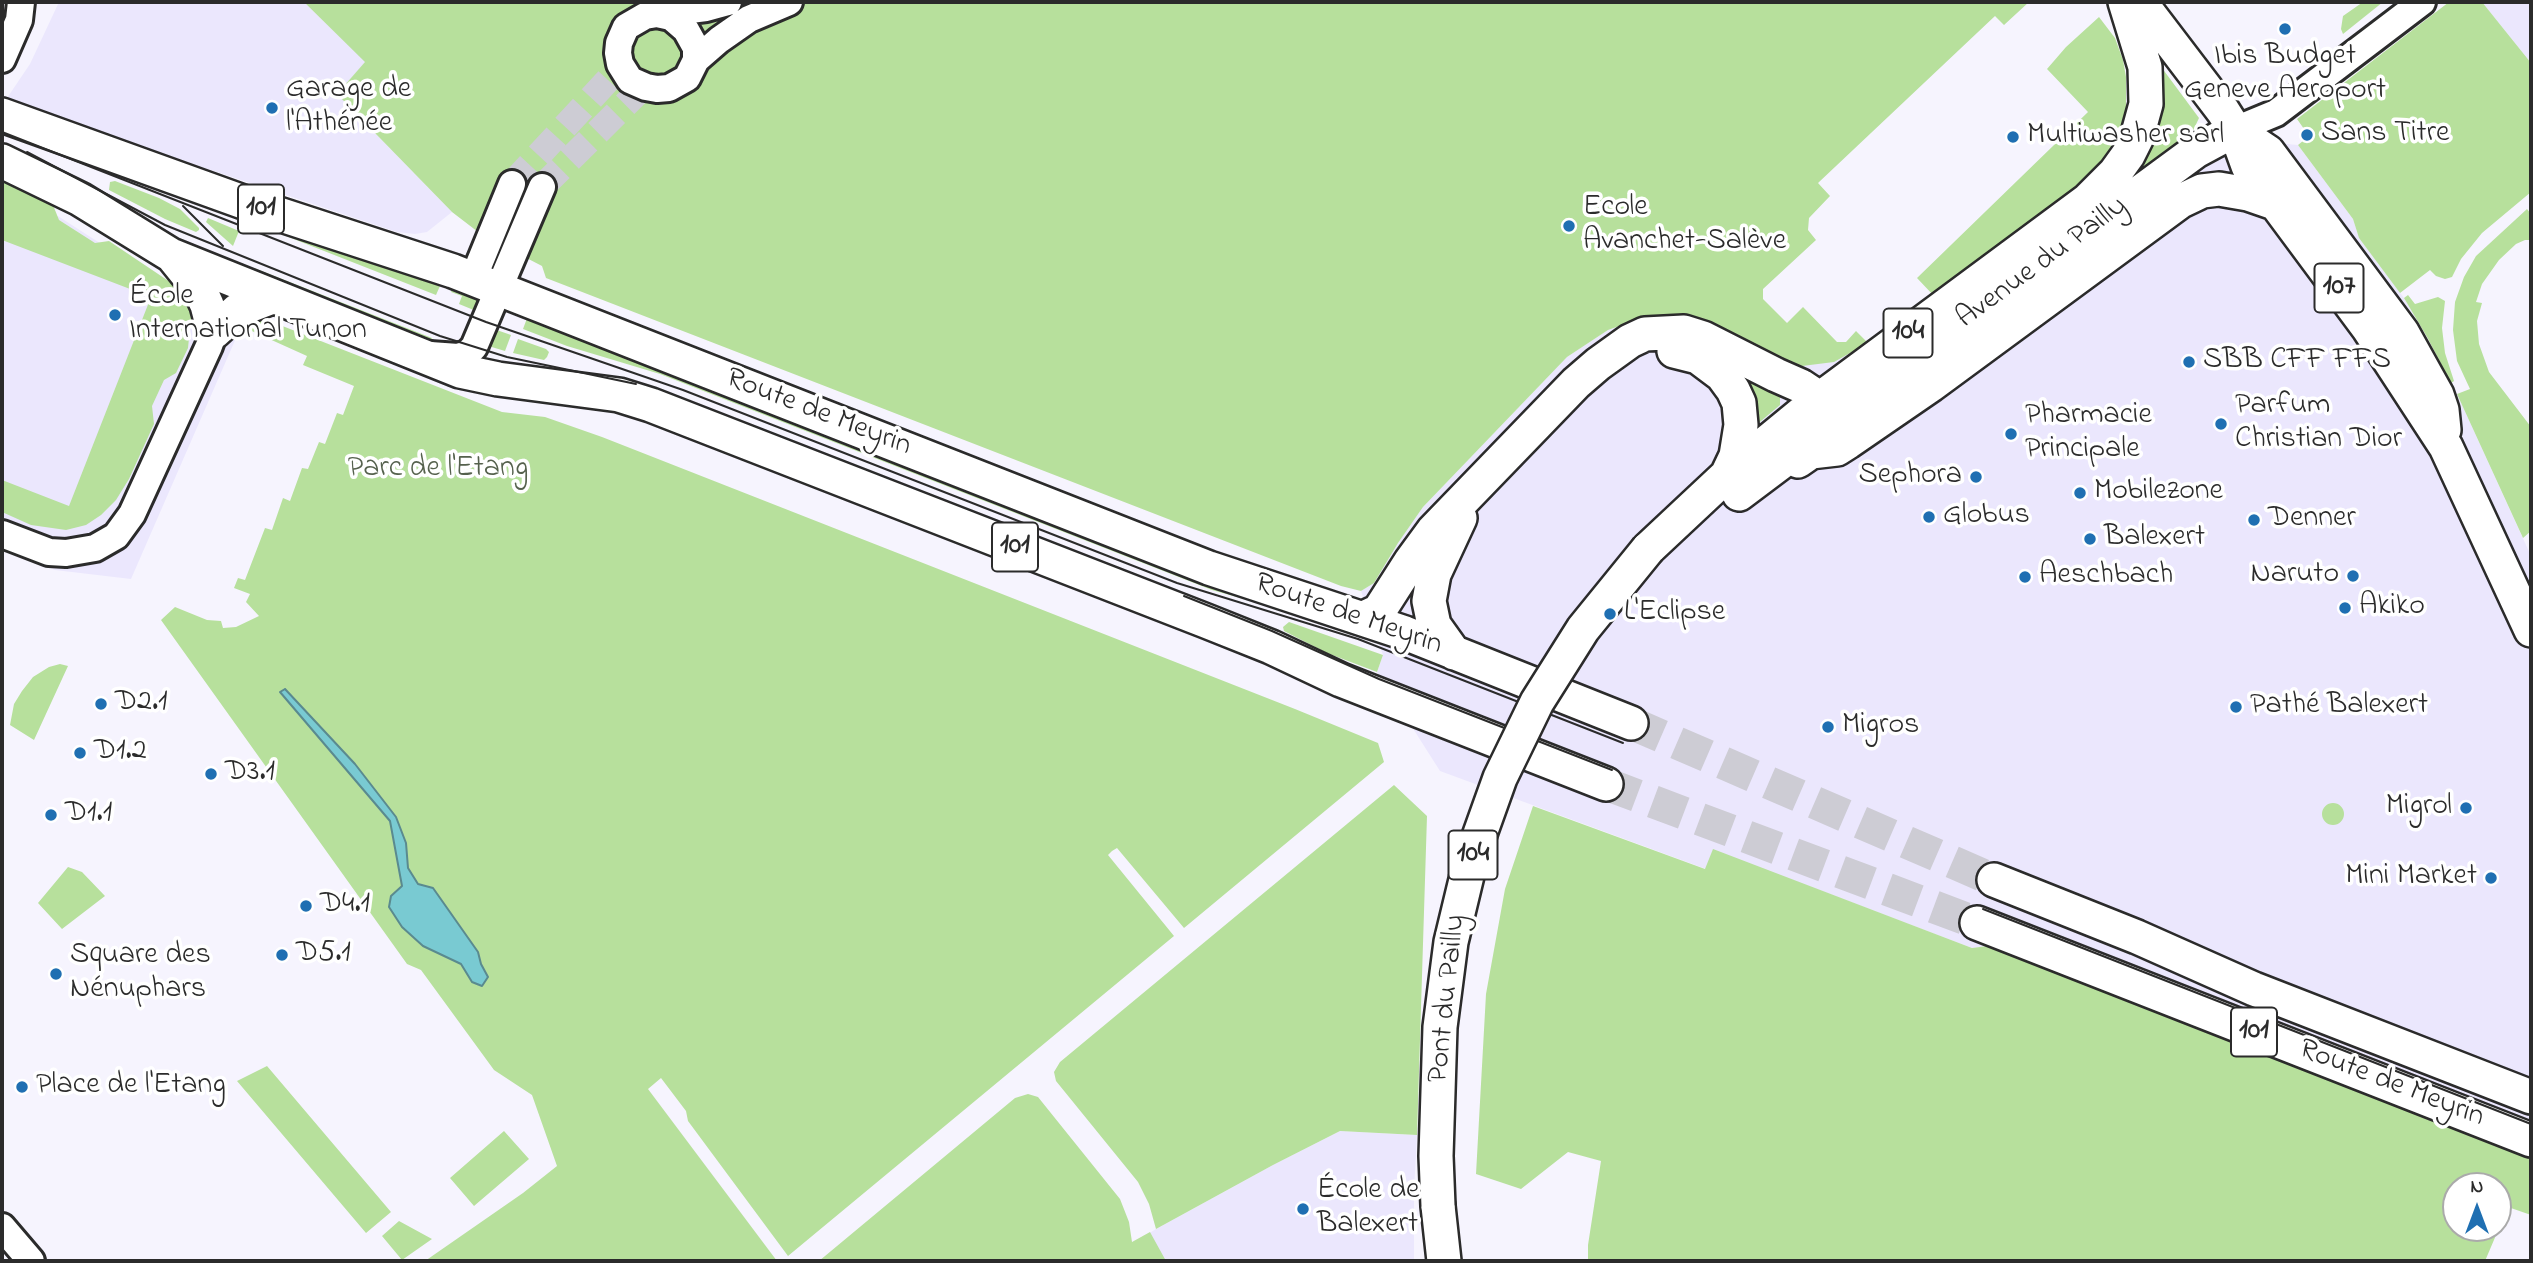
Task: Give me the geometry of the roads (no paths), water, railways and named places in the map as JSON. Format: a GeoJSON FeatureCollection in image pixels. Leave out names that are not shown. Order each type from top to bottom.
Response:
{"type":"FeatureCollection","features":[{"type":"Feature","properties":{"kind":"main road","name":"Avenue du Pailly"},"geometry":{"type":"LineString","coordinates":[[1655,558],[1747,477],[1817,401],[2094,194],[2128,155],[2143,121],[2147,104],[2145,67],[2125,2]]}},
{"type":"Feature","properties":{"kind":"main road","name":"107"},"geometry":{"type":"LineString","coordinates":[[2140,2],[2235,130],[2248,166],[2369,328],[2446,447],[2531,631]]}},
{"type":"Feature","properties":{"kind":"main road","name":"Route de Meyrin"},"geometry":{"type":"LineString","coordinates":[[13,120],[257,207],[486,284],[1209,568],[1364,618],[1631,723]]}},
{"type":"Feature","properties":{"kind":"main road","name":"Avenue du Pailly"},"geometry":{"type":"LineString","coordinates":[[1747,477],[1892,379],[1935,343],[2196,151],[2235,130]]}},
{"type":"Feature","properties":{"kind":"main road","name":"107"},"geometry":{"type":"LineString","coordinates":[[2235,130],[2268,152],[2402,332],[2437,395],[2442,411],[2446,447]]}},
{"type":"Feature","properties":{"kind":"main road","name":"Route de Meyrin"},"geometry":{"type":"LineString","coordinates":[[2,161],[80,199],[172,255],[460,371],[498,379],[619,395],[651,405],[1219,626],[1341,680],[1606,784]]}},
{"type":"Feature","properties":{"kind":"main road","name":"104"},"geometry":{"type":"LineString","coordinates":[[1747,477],[1769,479],[1811,452],[1836,449],[1848,442],[2187,197],[2202,191],[2219,189],[2248,194],[2277,204]]}},
{"type":"Feature","properties":{"kind":"main road"},"geometry":{"type":"LineString","coordinates":[[172,255],[200,290],[214,332],[238,310],[272,297]]}},
{"type":"Feature","properties":{"kind":"main road"},"geometry":{"type":"LineString","coordinates":[[1364,618],[1379,611],[1433,531],[1576,383],[1630,341],[1645,334],[1684,332],[1714,342],[1801,386],[1817,401]]}},
{"type":"Feature","properties":{"kind":"main road"},"geometry":{"type":"LineString","coordinates":[[1612,355],[1655,350],[1686,352],[1698,357],[1722,375],[1739,403],[1741,425],[1736,456],[1747,477]]}},
{"type":"Feature","properties":{"kind":"main road"},"geometry":{"type":"LineString","coordinates":[[1454,653],[1434,625],[1429,592],[1434,574],[1470,495]]}},
{"type":"Feature","properties":{"kind":"main road","name":"Pont du Pailly"},"geometry":{"type":"LineString","coordinates":[[1448,1206],[1436,1156],[1440,1027],[1451,942],[1471,859],[1500,778],[1537,702],[1583,629],[1655,558]]}},
{"type":"Feature","properties":{"kind":"main road","name":"Route de Meyrin"},"geometry":{"type":"LineString","coordinates":[[1994,880],[2137,937],[2255,989],[2531,1097]]}},
{"type":"Feature","properties":{"kind":"main road","name":"Route de Meyrin"},"geometry":{"type":"LineString","coordinates":[[1978,923],[2531,1140]]}},
{"type":"Feature","properties":{"kind":"main road","name":"104"},"geometry":{"type":"LineString","coordinates":[[1444,1261],[1448,1206]]}},
{"type":"Feature","properties":{"kind":"main road","name":"104"},"geometry":{"type":"LineString","coordinates":[[1448,1206],[1460,1261]]}},
{"type":"Feature","properties":{"kind":"street"},"geometry":{"type":"LineString","coordinates":[[2,59],[19,20],[21,2]]}},
{"type":"Feature","properties":{"kind":"street"},"geometry":{"type":"LineString","coordinates":[[728,2],[706,8],[645,16],[626,27],[619,43],[614,72],[642,90],[669,88],[679,84],[691,72],[696,60],[719,40],[749,19],[789,2]]}},
{"type":"Feature","properties":{"kind":"street"},"geometry":{"type":"LineString","coordinates":[[2235,130],[2276,113],[2422,2]]}},
{"type":"Feature","properties":{"kind":"street"},"geometry":{"type":"LineString","coordinates":[[657,14],[671,17],[686,30],[695,48],[696,60]]}},
{"type":"Feature","properties":{"kind":"street"},"geometry":{"type":"LineString","coordinates":[[411,351],[448,357],[467,354],[479,338],[486,284],[512,184]]}},
{"type":"Feature","properties":{"kind":"street"},"geometry":{"type":"LineString","coordinates":[[486,284],[542,187]]}},
{"type":"Feature","properties":{"kind":"street"},"geometry":{"type":"LineString","coordinates":[[2,534],[49,552],[66,553],[95,548],[116,536],[132,514],[214,332]]}},
{"type":"Feature","properties":{"kind":"street"},"geometry":{"type":"LineString","coordinates":[[2,1227],[31,1261]]}},
{"type":"Feature","properties":{"kind":"water"},"geometry":{"type":"Polygon","coordinates":[[[285,689],[355,764],[396,817],[406,843],[408,868],[418,884],[433,888],[478,952],[488,977],[482,986],[472,982],[461,964],[423,946],[402,927],[389,907],[391,896],[402,886],[390,821],[280,692],[285,689]]]}},
{"type":"Feature","properties":{"kind":"tunnel"},"geometry":{"type":"LineString","coordinates":[[512,184],[608,80]]}},
{"type":"Feature","properties":{"kind":"tunnel"},"geometry":{"type":"LineString","coordinates":[[542,187],[637,93]]}},
{"type":"Feature","properties":{"kind":"tunnel"},"geometry":{"type":"LineString","coordinates":[[1631,723],[1994,880]]}},
{"type":"Feature","properties":{"kind":"tunnel"},"geometry":{"type":"LineString","coordinates":[[1606,784],[1977,923]]}},
{"type":"Feature","properties":{"kind":"tram line"},"geometry":{"type":"LineString","coordinates":[[2,132],[486,322],[683,390],[1177,583],[1358,639],[1623,743]]}},
{"type":"Feature","properties":{"kind":"tram line"},"geometry":{"type":"LineString","coordinates":[[27,152],[165,225],[440,336],[507,357],[636,384]]}},
{"type":"Feature","properties":{"kind":"tram line"},"geometry":{"type":"LineString","coordinates":[[183,206],[223,246]]}},
{"type":"Feature","properties":{"kind":"tram line"},"geometry":{"type":"LineString","coordinates":[[1184,596],[1272,631],[1379,679],[1612,770]]}},
{"type":"Feature","properties":{"kind":"tram line"},"geometry":{"type":"LineString","coordinates":[[1983,909],[2531,1124]]}},
{"type":"Feature","properties":{"kind":"place","name":"Ibis Budget Geneve Aeroport"},"geometry":{"type":"Point","coordinates":[2285,29]}},
{"type":"Feature","properties":{"kind":"place","name":"Garage de l'Athénée"},"geometry":{"type":"Point","coordinates":[272,108]}},
{"type":"Feature","properties":{"kind":"place","name":"Sans Titre"},"geometry":{"type":"Point","coordinates":[2307,135]}},
{"type":"Feature","properties":{"kind":"place","name":"Multiwasher sarl"},"geometry":{"type":"Point","coordinates":[2013,137]}},
{"type":"Feature","properties":{"kind":"place","name":"Ecole Avanchet-Salève"},"geometry":{"type":"Point","coordinates":[1569,226]}},
{"type":"Feature","properties":{"kind":"place","name":"École International Tunon"},"geometry":{"type":"Point","coordinates":[115,315]}},
{"type":"Feature","properties":{"kind":"place","name":"SBB CFF FFS"},"geometry":{"type":"Point","coordinates":[2189,362]}},
{"type":"Feature","properties":{"kind":"place","name":"Parfum Christian Dior"},"geometry":{"type":"Point","coordinates":[2221,424]}},
{"type":"Feature","properties":{"kind":"place","name":"Pharmacie Principale"},"geometry":{"type":"Point","coordinates":[2011,434]}},
{"type":"Feature","properties":{"kind":"place","name":"Sephora"},"geometry":{"type":"Point","coordinates":[1976,477]}},
{"type":"Feature","properties":{"kind":"place","name":"Mobilezone"},"geometry":{"type":"Point","coordinates":[2080,493]}},
{"type":"Feature","properties":{"kind":"place","name":"Globus"},"geometry":{"type":"Point","coordinates":[1929,517]}},
{"type":"Feature","properties":{"kind":"place","name":"Denner"},"geometry":{"type":"Point","coordinates":[2254,520]}},
{"type":"Feature","properties":{"kind":"place","name":"Balexert"},"geometry":{"type":"Point","coordinates":[2090,539]}},
{"type":"Feature","properties":{"kind":"place","name":"Naruto"},"geometry":{"type":"Point","coordinates":[2353,576]}},
{"type":"Feature","properties":{"kind":"place","name":"Aeschbach"},"geometry":{"type":"Point","coordinates":[2025,577]}},
{"type":"Feature","properties":{"kind":"place","name":"Akiko"},"geometry":{"type":"Point","coordinates":[2345,608]}},
{"type":"Feature","properties":{"kind":"place","name":"L'Eclipse"},"geometry":{"type":"Point","coordinates":[1610,614]}},
{"type":"Feature","properties":{"kind":"place","name":"D2.1"},"geometry":{"type":"Point","coordinates":[101,704]}},
{"type":"Feature","properties":{"kind":"place","name":"Pathé Balexert"},"geometry":{"type":"Point","coordinates":[2236,707]}},
{"type":"Feature","properties":{"kind":"place","name":"Migros"},"geometry":{"type":"Point","coordinates":[1828,727]}},
{"type":"Feature","properties":{"kind":"place","name":"D1.2"},"geometry":{"type":"Point","coordinates":[80,753]}},
{"type":"Feature","properties":{"kind":"place","name":"D3.1"},"geometry":{"type":"Point","coordinates":[211,774]}},
{"type":"Feature","properties":{"kind":"place","name":"Migrol"},"geometry":{"type":"Point","coordinates":[2466,808]}},
{"type":"Feature","properties":{"kind":"place","name":"D1.1"},"geometry":{"type":"Point","coordinates":[51,815]}},
{"type":"Feature","properties":{"kind":"place","name":"Mini Market"},"geometry":{"type":"Point","coordinates":[2491,878]}},
{"type":"Feature","properties":{"kind":"place","name":"D4.1"},"geometry":{"type":"Point","coordinates":[306,906]}},
{"type":"Feature","properties":{"kind":"place","name":"D5.1"},"geometry":{"type":"Point","coordinates":[282,955]}},
{"type":"Feature","properties":{"kind":"place","name":"Square des Nénuphars"},"geometry":{"type":"Point","coordinates":[56,974]}},
{"type":"Feature","properties":{"kind":"place","name":"Place de l'Etang"},"geometry":{"type":"Point","coordinates":[22,1087]}},
{"type":"Feature","properties":{"kind":"place","name":"École de Balexert"},"geometry":{"type":"Point","coordinates":[1303,1209]}},
{"type":"Feature","properties":{"kind":"park label","name":"Parc de l'Etang"},"geometry":{"type":"Point","coordinates":[438,470]}}]}
